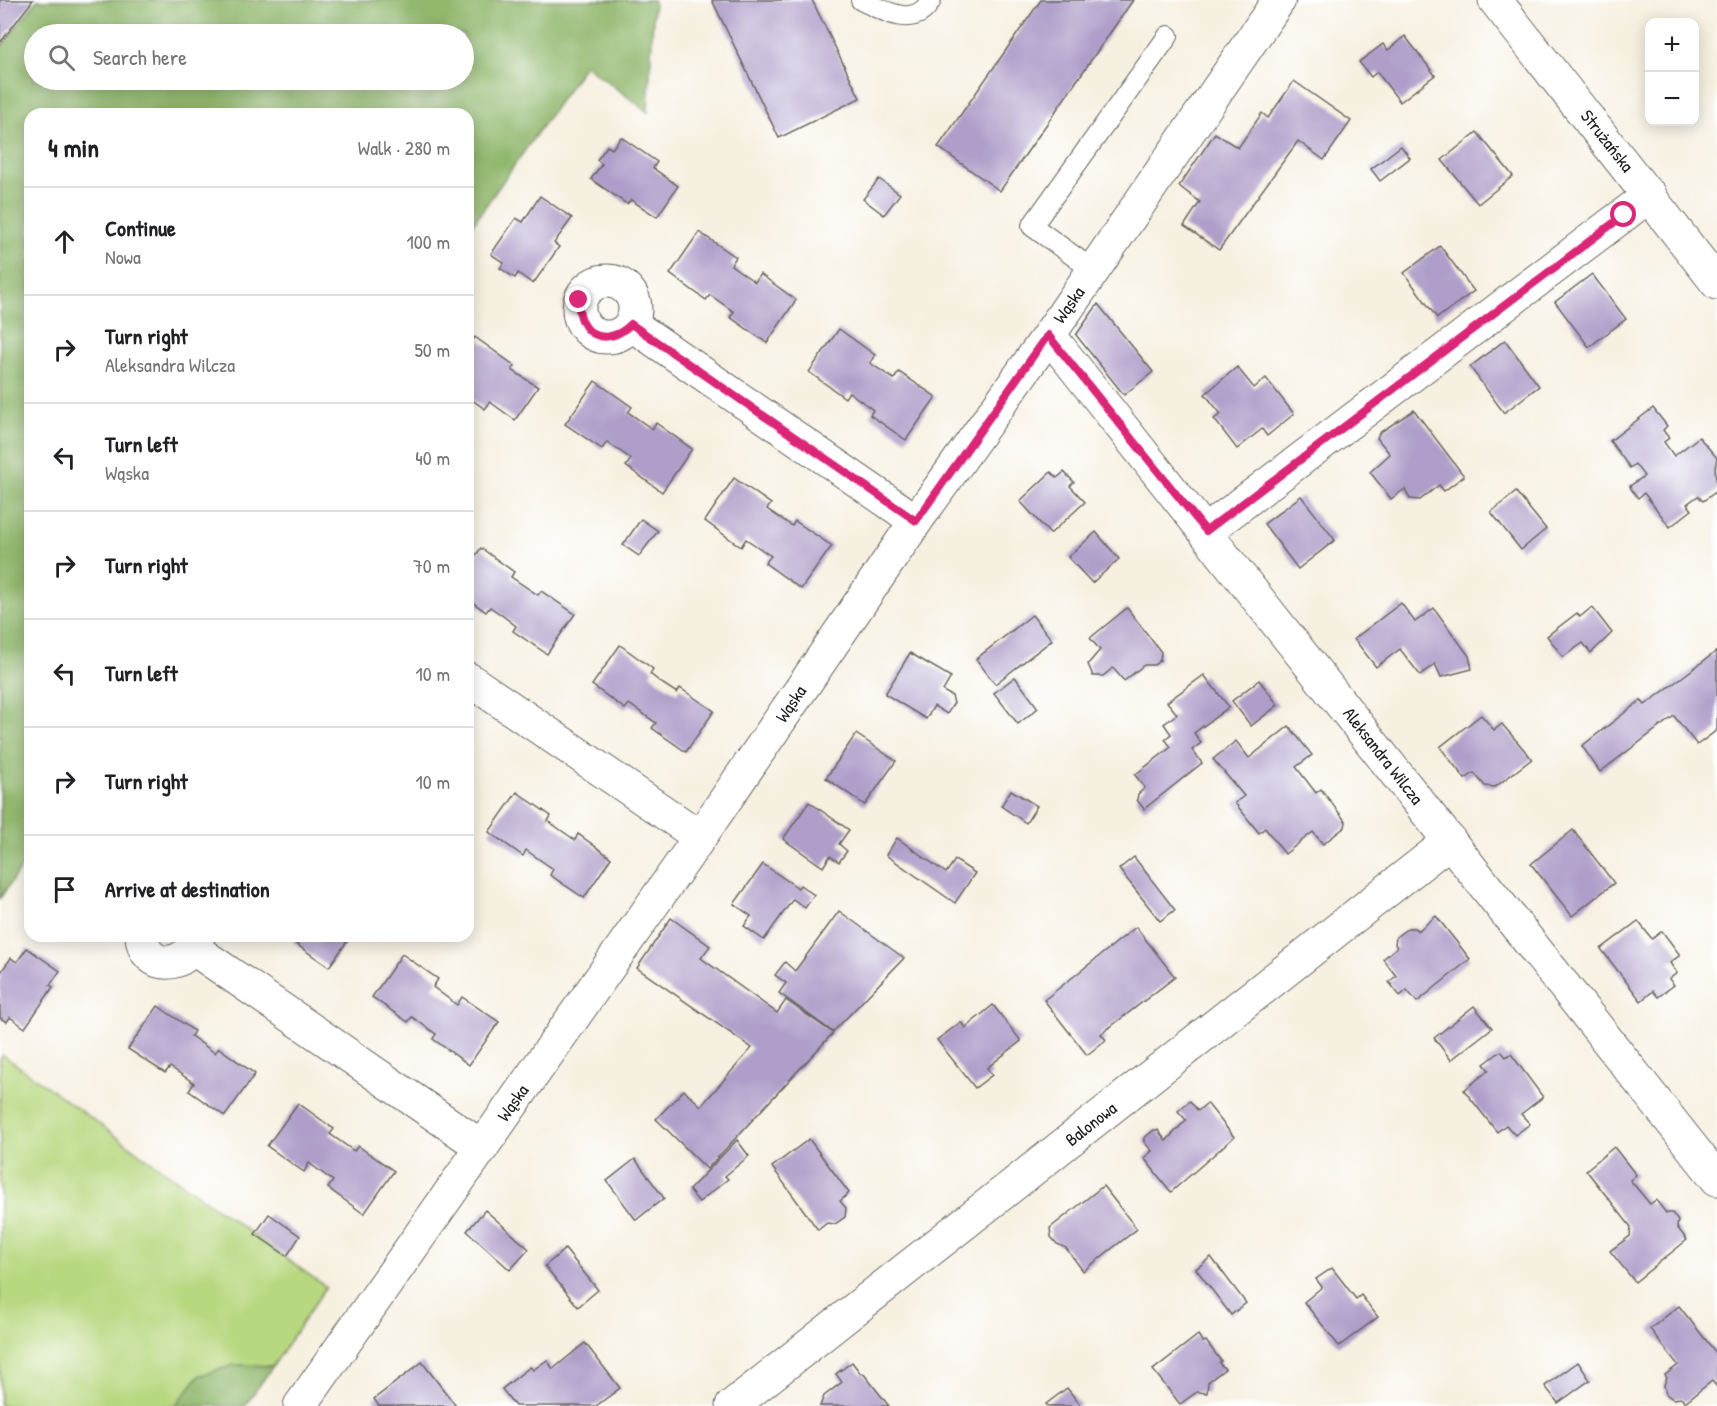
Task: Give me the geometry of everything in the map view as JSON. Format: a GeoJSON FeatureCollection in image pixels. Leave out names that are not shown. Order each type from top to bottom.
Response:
{"type":"FeatureCollection","features":[{"type":"Feature","properties":{"kind":"street","name":"Wąska"},"geometry":{"type":"LineString","coordinates":[[300,1406],[700,837],[916,521],[1048,335],[1279,0]]}},
{"type":"Feature","properties":{"kind":"street","name":"Strużańska"},"geometry":{"type":"LineString","coordinates":[[1495,0],[1717,283]]}},
{"type":"Feature","properties":{"kind":"street"},"geometry":{"type":"LineString","coordinates":[[1206,531],[1650,195]]}},
{"type":"Feature","properties":{"kind":"street"},"geometry":{"type":"LineString","coordinates":[[631,324],[916,521]]}},
{"type":"Feature","properties":{"kind":"street","name":"Aleksandra Wilcza"},"geometry":{"type":"LineString","coordinates":[[1048,335],[1206,531],[1717,1179]]}},
{"type":"Feature","properties":{"kind":"street"},"geometry":{"type":"LineString","coordinates":[[474,683],[700,837]]}},
{"type":"Feature","properties":{"kind":"street","name":"Balonowa"},"geometry":{"type":"LineString","coordinates":[[732,1406],[1450,841]]}},
{"type":"Feature","properties":{"kind":"street"},"geometry":{"type":"LineString","coordinates":[[144,942],[147,952],[158,961],[172,963],[185,959],[196,942],[482,1147]]}},
{"type":"Feature","properties":{"kind":"lane"},"geometry":{"type":"LineString","coordinates":[[861,0],[894,15],[912,17],[927,7],[931,0]]}},
{"type":"Feature","properties":{"kind":"lane"},"geometry":{"type":"LineString","coordinates":[[1093,270],[1032,226],[1168,36]]}},
{"type":"Feature","properties":{"kind":"green space"},"geometry":{"type":"Polygon","coordinates":[[[37,0],[654,0],[648,112],[585,65],[474,222],[474,108],[24,108],[24,864],[0,898],[0,48],[37,0]]]}},
{"type":"Feature","properties":{"kind":"green space"},"geometry":{"type":"Polygon","coordinates":[[[3,1055],[326,1287],[273,1366],[234,1365],[199,1376],[175,1406],[0,1406],[0,1059],[3,1055]]]}},
{"type":"Feature","properties":{"kind":"green space"},"geometry":{"type":"Polygon","coordinates":[[[234,1365],[273,1366],[245,1406],[175,1406],[199,1376],[234,1365]]]}},
{"type":"Feature","properties":{"kind":"building"},"geometry":{"type":"Polygon","coordinates":[[[0,0],[33,0],[0,43],[0,0]]]}},
{"type":"Feature","properties":{"kind":"building"},"geometry":{"type":"Polygon","coordinates":[[[712,0],[812,0],[860,98],[779,138],[712,0]]]}},
{"type":"Feature","properties":{"kind":"building"},"geometry":{"type":"Polygon","coordinates":[[[1041,0],[1133,0],[1000,191],[938,147],[1041,0]]]}},
{"type":"Feature","properties":{"kind":"building"},"geometry":{"type":"Polygon","coordinates":[[[1405,36],[1435,75],[1400,102],[1377,72],[1371,77],[1359,62],[1383,44],[1388,50],[1405,36]]]}},
{"type":"Feature","properties":{"kind":"building"},"geometry":{"type":"Polygon","coordinates":[[[1294,81],[1351,121],[1324,160],[1298,141],[1219,250],[1184,226],[1200,202],[1179,186],[1215,133],[1238,148],[1262,113],[1268,118],[1294,81]]]}},
{"type":"Feature","properties":{"kind":"building"},"geometry":{"type":"Polygon","coordinates":[[[1477,132],[1513,176],[1478,204],[1442,160],[1477,132]]]}},
{"type":"Feature","properties":{"kind":"building"},"geometry":{"type":"Polygon","coordinates":[[[621,137],[657,162],[653,168],[678,186],[657,217],[631,200],[627,204],[591,179],[602,164],[597,160],[607,146],[612,149],[621,137]]]}},
{"type":"Feature","properties":{"kind":"building"},"geometry":{"type":"Polygon","coordinates":[[[1401,146],[1410,158],[1380,181],[1371,169],[1401,146]]]}},
{"type":"Feature","properties":{"kind":"building"},"geometry":{"type":"Polygon","coordinates":[[[879,179],[900,194],[884,215],[863,199],[879,179]]]}},
{"type":"Feature","properties":{"kind":"building"},"geometry":{"type":"Polygon","coordinates":[[[540,196],[572,218],[554,243],[559,247],[533,284],[518,273],[515,278],[500,268],[504,263],[491,254],[516,218],[523,222],[540,196]]]}},
{"type":"Feature","properties":{"kind":"building"},"geometry":{"type":"Polygon","coordinates":[[[699,232],[736,257],[731,265],[742,273],[755,282],[760,274],[796,300],[767,343],[730,317],[734,312],[710,295],[706,300],[670,274],[699,232]]]}},
{"type":"Feature","properties":{"kind":"building"},"geometry":{"type":"Polygon","coordinates":[[[1440,246],[1474,291],[1437,318],[1404,273],[1440,246]]]}},
{"type":"Feature","properties":{"kind":"building"},"geometry":{"type":"Polygon","coordinates":[[[1592,274],[1626,319],[1589,347],[1555,302],[1592,274]]]}},
{"type":"Feature","properties":{"kind":"building"},"geometry":{"type":"Polygon","coordinates":[[[1098,304],[1153,372],[1124,395],[1076,335],[1098,304]]]}},
{"type":"Feature","properties":{"kind":"building"},"geometry":{"type":"Polygon","coordinates":[[[839,329],[875,355],[870,363],[894,379],[899,372],[936,397],[906,440],[870,415],[873,410],[849,392],[845,398],[809,372],[839,329]]]}},
{"type":"Feature","properties":{"kind":"building"},"geometry":{"type":"Polygon","coordinates":[[[474,338],[515,366],[512,370],[538,387],[515,420],[490,402],[485,409],[474,401],[474,338]]]}},
{"type":"Feature","properties":{"kind":"building"},"geometry":{"type":"Polygon","coordinates":[[[1505,340],[1539,386],[1504,413],[1470,367],[1505,340]]]}},
{"type":"Feature","properties":{"kind":"building"},"geometry":{"type":"Polygon","coordinates":[[[1237,367],[1254,388],[1266,378],[1294,414],[1267,436],[1262,429],[1237,449],[1214,419],[1221,414],[1205,394],[1237,367]]]}},
{"type":"Feature","properties":{"kind":"building"},"geometry":{"type":"Polygon","coordinates":[[[595,381],[632,407],[628,412],[652,429],[656,423],[692,449],[662,492],[626,466],[631,459],[607,442],[602,449],[565,424],[595,381]]]}},
{"type":"Feature","properties":{"kind":"building"},"geometry":{"type":"Polygon","coordinates":[[[1653,408],[1667,426],[1663,430],[1669,438],[1664,442],[1674,456],[1699,437],[1717,458],[1715,468],[1717,491],[1703,501],[1698,496],[1687,504],[1692,510],[1670,527],[1644,493],[1638,498],[1631,489],[1630,486],[1644,476],[1635,464],[1630,468],[1610,441],[1653,408]]]}},
{"type":"Feature","properties":{"kind":"building"},"geometry":{"type":"Polygon","coordinates":[[[1414,410],[1464,476],[1444,491],[1439,485],[1420,500],[1410,499],[1405,489],[1391,499],[1370,472],[1390,454],[1377,438],[1379,433],[1414,410]]]}},
{"type":"Feature","properties":{"kind":"building"},"geometry":{"type":"Polygon","coordinates":[[[1051,472],[1057,478],[1064,472],[1074,482],[1070,486],[1085,502],[1050,534],[1020,501],[1051,472]]]}},
{"type":"Feature","properties":{"kind":"building"},"geometry":{"type":"Polygon","coordinates":[[[734,478],[771,504],[767,509],[792,526],[795,521],[832,546],[801,589],[765,563],[771,556],[746,539],[741,547],[705,521],[734,478]]]}},
{"type":"Feature","properties":{"kind":"building"},"geometry":{"type":"Polygon","coordinates":[[[1516,492],[1546,529],[1521,550],[1491,512],[1516,492]]]}},
{"type":"Feature","properties":{"kind":"building"},"geometry":{"type":"Polygon","coordinates":[[[1301,496],[1335,540],[1298,569],[1264,524],[1301,496]]]}},
{"type":"Feature","properties":{"kind":"building"},"geometry":{"type":"Polygon","coordinates":[[[641,519],[658,531],[639,556],[623,545],[641,519]]]}},
{"type":"Feature","properties":{"kind":"building"},"geometry":{"type":"Polygon","coordinates":[[[1096,532],[1119,559],[1092,583],[1068,557],[1096,532]]]}},
{"type":"Feature","properties":{"kind":"building"},"geometry":{"type":"Polygon","coordinates":[[[481,548],[514,572],[511,577],[538,595],[541,591],[575,614],[547,654],[513,631],[516,626],[503,616],[490,607],[486,612],[474,603],[474,558],[481,548]]]}},
{"type":"Feature","properties":{"kind":"building"},"geometry":{"type":"Polygon","coordinates":[[[1401,603],[1415,622],[1434,608],[1469,656],[1472,669],[1441,677],[1435,664],[1420,675],[1400,649],[1376,667],[1354,639],[1401,603]]]}},
{"type":"Feature","properties":{"kind":"building"},"geometry":{"type":"Polygon","coordinates":[[[1592,607],[1612,633],[1591,653],[1583,643],[1563,657],[1547,636],[1577,613],[1580,617],[1592,607]]]}},
{"type":"Feature","properties":{"kind":"building"},"geometry":{"type":"Polygon","coordinates":[[[1127,608],[1161,652],[1160,660],[1154,665],[1144,665],[1124,681],[1113,668],[1103,676],[1093,676],[1088,664],[1100,650],[1090,638],[1127,608]]]}},
{"type":"Feature","properties":{"kind":"building"},"geometry":{"type":"Polygon","coordinates":[[[1032,615],[1052,640],[995,684],[976,659],[1032,615]]]}},
{"type":"Feature","properties":{"kind":"building"},"geometry":{"type":"Polygon","coordinates":[[[620,645],[653,669],[650,674],[663,684],[677,693],[680,688],[714,711],[686,752],[652,728],[656,723],[629,704],[625,709],[592,685],[620,645]]]}},
{"type":"Feature","properties":{"kind":"building"},"geometry":{"type":"Polygon","coordinates":[[[1717,651],[1717,730],[1697,745],[1674,716],[1600,772],[1582,746],[1641,700],[1645,705],[1717,651]]]}},
{"type":"Feature","properties":{"kind":"building"},"geometry":{"type":"Polygon","coordinates":[[[910,653],[951,677],[943,691],[952,696],[954,703],[947,714],[934,706],[926,719],[885,694],[910,653]]]}},
{"type":"Feature","properties":{"kind":"building"},"geometry":{"type":"Polygon","coordinates":[[[1204,675],[1229,707],[1194,733],[1201,743],[1192,750],[1202,763],[1144,809],[1137,800],[1138,794],[1145,788],[1135,775],[1171,747],[1165,739],[1171,734],[1164,724],[1177,714],[1167,702],[1204,675]]]}},
{"type":"Feature","properties":{"kind":"building"},"geometry":{"type":"Polygon","coordinates":[[[1015,677],[1038,708],[1018,724],[994,693],[1015,677]]]}},
{"type":"Feature","properties":{"kind":"building"},"geometry":{"type":"Polygon","coordinates":[[[1259,680],[1278,705],[1251,726],[1232,701],[1259,680]]]}},
{"type":"Feature","properties":{"kind":"building"},"geometry":{"type":"Polygon","coordinates":[[[1481,715],[1494,730],[1502,724],[1532,759],[1495,787],[1485,786],[1474,773],[1465,779],[1440,747],[1481,715]]]}},
{"type":"Feature","properties":{"kind":"building"},"geometry":{"type":"Polygon","coordinates":[[[1289,726],[1312,755],[1296,767],[1316,793],[1321,789],[1346,822],[1345,827],[1323,844],[1313,832],[1285,854],[1265,828],[1259,833],[1235,803],[1244,796],[1213,759],[1236,741],[1249,758],[1289,726]]]}},
{"type":"Feature","properties":{"kind":"building"},"geometry":{"type":"Polygon","coordinates":[[[856,734],[896,761],[865,805],[826,778],[856,734]]]}},
{"type":"Feature","properties":{"kind":"building"},"geometry":{"type":"Polygon","coordinates":[[[1011,790],[1037,806],[1026,823],[1001,806],[1011,790]]]}},
{"type":"Feature","properties":{"kind":"building"},"geometry":{"type":"Polygon","coordinates":[[[517,792],[551,816],[548,821],[575,840],[578,834],[611,858],[584,898],[550,875],[553,869],[526,850],[523,856],[489,832],[517,792]]]}},
{"type":"Feature","properties":{"kind":"building"},"geometry":{"type":"Polygon","coordinates":[[[809,802],[849,830],[839,844],[847,851],[839,862],[830,856],[823,867],[783,839],[809,802]]]}},
{"type":"Feature","properties":{"kind":"building"},"geometry":{"type":"Polygon","coordinates":[[[1573,830],[1614,883],[1572,916],[1531,864],[1573,830]]]}},
{"type":"Feature","properties":{"kind":"building"},"geometry":{"type":"Polygon","coordinates":[[[897,838],[946,873],[955,860],[975,873],[955,903],[886,855],[897,838]]]}},
{"type":"Feature","properties":{"kind":"building"},"geometry":{"type":"Polygon","coordinates":[[[1134,857],[1175,910],[1160,921],[1119,869],[1134,857]]]}},
{"type":"Feature","properties":{"kind":"building"},"geometry":{"type":"Polygon","coordinates":[[[763,864],[798,888],[800,885],[814,895],[805,908],[793,899],[764,940],[744,926],[751,916],[734,904],[763,864]]]}},
{"type":"Feature","properties":{"kind":"building"},"geometry":{"type":"Polygon","coordinates":[[[839,911],[904,958],[833,1032],[779,993],[786,983],[775,975],[785,962],[795,971],[839,911]]]}},
{"type":"Feature","properties":{"kind":"building"},"geometry":{"type":"Polygon","coordinates":[[[1436,916],[1470,959],[1417,1002],[1407,990],[1400,996],[1389,982],[1396,976],[1383,959],[1397,947],[1396,937],[1408,928],[1415,928],[1418,931],[1436,916]]]}},
{"type":"Feature","properties":{"kind":"building"},"geometry":{"type":"Polygon","coordinates":[[[671,918],[710,946],[701,958],[777,1013],[786,1000],[833,1033],[707,1169],[656,1119],[684,1090],[701,1106],[752,1048],[637,968],[671,918]]]}},
{"type":"Feature","properties":{"kind":"building"},"geometry":{"type":"Polygon","coordinates":[[[1638,921],[1652,939],[1662,931],[1680,955],[1670,963],[1677,973],[1669,979],[1674,985],[1658,997],[1653,991],[1641,1001],[1601,949],[1638,921]]]}},
{"type":"Feature","properties":{"kind":"building"},"geometry":{"type":"Polygon","coordinates":[[[1136,927],[1175,977],[1101,1034],[1106,1040],[1087,1055],[1044,1000],[1136,927]]]}},
{"type":"Feature","properties":{"kind":"building"},"geometry":{"type":"Polygon","coordinates":[[[293,942],[347,942],[329,967],[293,942]]]}},
{"type":"Feature","properties":{"kind":"building"},"geometry":{"type":"Polygon","coordinates":[[[27,948],[60,971],[50,985],[53,987],[25,1028],[10,1017],[7,1022],[0,1018],[0,973],[11,958],[17,962],[27,948]]]}},
{"type":"Feature","properties":{"kind":"building"},"geometry":{"type":"Polygon","coordinates":[[[402,954],[438,979],[433,987],[457,1005],[462,997],[499,1022],[469,1065],[433,1039],[436,1034],[412,1017],[408,1022],[372,997],[402,954]]]}},
{"type":"Feature","properties":{"kind":"building"},"geometry":{"type":"Polygon","coordinates":[[[993,1005],[1021,1041],[987,1068],[992,1075],[975,1088],[937,1040],[961,1022],[965,1028],[993,1005]]]}},
{"type":"Feature","properties":{"kind":"building"},"geometry":{"type":"Polygon","coordinates":[[[158,1006],[194,1031],[191,1036],[215,1053],[219,1048],[255,1074],[225,1116],[189,1091],[194,1083],[170,1067],[165,1073],[128,1049],[158,1006]]]}},
{"type":"Feature","properties":{"kind":"building"},"geometry":{"type":"Polygon","coordinates":[[[1474,1006],[1492,1028],[1451,1060],[1434,1038],[1474,1006]]]}},
{"type":"Feature","properties":{"kind":"building"},"geometry":{"type":"Polygon","coordinates":[[[1501,1051],[1506,1057],[1511,1054],[1543,1097],[1521,1114],[1530,1124],[1515,1135],[1506,1125],[1497,1132],[1464,1090],[1489,1070],[1484,1064],[1501,1051]]]}},
{"type":"Feature","properties":{"kind":"building"},"geometry":{"type":"Polygon","coordinates":[[[1190,1101],[1198,1111],[1207,1103],[1234,1137],[1171,1192],[1144,1158],[1152,1151],[1144,1142],[1144,1138],[1154,1130],[1158,1130],[1166,1141],[1186,1120],[1178,1111],[1190,1101]]]}},
{"type":"Feature","properties":{"kind":"building"},"geometry":{"type":"Polygon","coordinates":[[[298,1103],[334,1129],[330,1134],[354,1151],[358,1146],[394,1171],[364,1214],[328,1188],[333,1181],[309,1163],[304,1172],[267,1146],[298,1103]]]}},
{"type":"Feature","properties":{"kind":"building"},"geometry":{"type":"Polygon","coordinates":[[[809,1139],[849,1193],[840,1201],[846,1208],[845,1217],[835,1224],[827,1223],[818,1230],[772,1167],[809,1139]]]}},
{"type":"Feature","properties":{"kind":"building"},"geometry":{"type":"Polygon","coordinates":[[[737,1140],[749,1156],[725,1176],[728,1179],[699,1202],[689,1190],[737,1140]]]}},
{"type":"Feature","properties":{"kind":"building"},"geometry":{"type":"Polygon","coordinates":[[[1614,1147],[1636,1175],[1630,1180],[1650,1204],[1656,1200],[1666,1213],[1672,1213],[1678,1221],[1677,1227],[1687,1240],[1635,1282],[1610,1251],[1630,1236],[1631,1227],[1586,1170],[1614,1147]]]}},
{"type":"Feature","properties":{"kind":"building"},"geometry":{"type":"Polygon","coordinates":[[[635,1159],[664,1198],[636,1220],[607,1181],[635,1159]]]}},
{"type":"Feature","properties":{"kind":"building"},"geometry":{"type":"Polygon","coordinates":[[[1103,1186],[1137,1229],[1083,1271],[1066,1248],[1057,1244],[1051,1237],[1050,1228],[1103,1186]]]}},
{"type":"Feature","properties":{"kind":"building"},"geometry":{"type":"Polygon","coordinates":[[[485,1210],[529,1249],[510,1270],[467,1231],[485,1210]]]}},
{"type":"Feature","properties":{"kind":"building"},"geometry":{"type":"Polygon","coordinates":[[[269,1214],[300,1236],[287,1256],[255,1234],[269,1214]]]}},
{"type":"Feature","properties":{"kind":"building"},"geometry":{"type":"Polygon","coordinates":[[[565,1249],[598,1290],[578,1307],[545,1266],[565,1249]]]}},
{"type":"Feature","properties":{"kind":"building"},"geometry":{"type":"Polygon","coordinates":[[[1211,1257],[1246,1303],[1231,1315],[1196,1269],[1211,1257]]]}},
{"type":"Feature","properties":{"kind":"building"},"geometry":{"type":"Polygon","coordinates":[[[1332,1268],[1356,1299],[1361,1295],[1378,1317],[1339,1346],[1304,1302],[1322,1287],[1316,1279],[1332,1268]]]}},
{"type":"Feature","properties":{"kind":"building"},"geometry":{"type":"Polygon","coordinates":[[[1679,1306],[1717,1354],[1717,1387],[1712,1381],[1685,1402],[1682,1398],[1673,1399],[1666,1394],[1664,1385],[1667,1378],[1665,1375],[1678,1365],[1650,1329],[1679,1306]]]}},
{"type":"Feature","properties":{"kind":"building"},"geometry":{"type":"Polygon","coordinates":[[[1198,1335],[1203,1342],[1206,1341],[1225,1369],[1208,1382],[1207,1393],[1197,1392],[1180,1404],[1153,1370],[1198,1335]]]}},
{"type":"Feature","properties":{"kind":"building"},"geometry":{"type":"Polygon","coordinates":[[[585,1343],[620,1388],[596,1406],[515,1406],[502,1389],[530,1367],[533,1370],[547,1360],[553,1369],[585,1343]]]}},
{"type":"Feature","properties":{"kind":"building"},"geometry":{"type":"Polygon","coordinates":[[[422,1362],[456,1406],[379,1406],[374,1399],[422,1362]]]}},
{"type":"Feature","properties":{"kind":"building"},"geometry":{"type":"Polygon","coordinates":[[[852,1362],[889,1406],[820,1406],[824,1396],[842,1382],[836,1374],[852,1362]]]}},
{"type":"Feature","properties":{"kind":"building"},"geometry":{"type":"Polygon","coordinates":[[[1578,1362],[1590,1380],[1558,1403],[1545,1386],[1578,1362]]]}},
{"type":"Feature","properties":{"kind":"building"},"geometry":{"type":"Polygon","coordinates":[[[1067,1388],[1081,1406],[1048,1406],[1046,1404],[1067,1388]]]}},
{"type":"Feature","properties":{"kind":"route"},"geometry":{"type":"LineString","coordinates":[[579,300],[578,313],[584,326],[594,335],[608,338],[621,334],[631,324],[916,521],[1048,335],[1081,373],[1206,531],[1624,215]]}}]}
